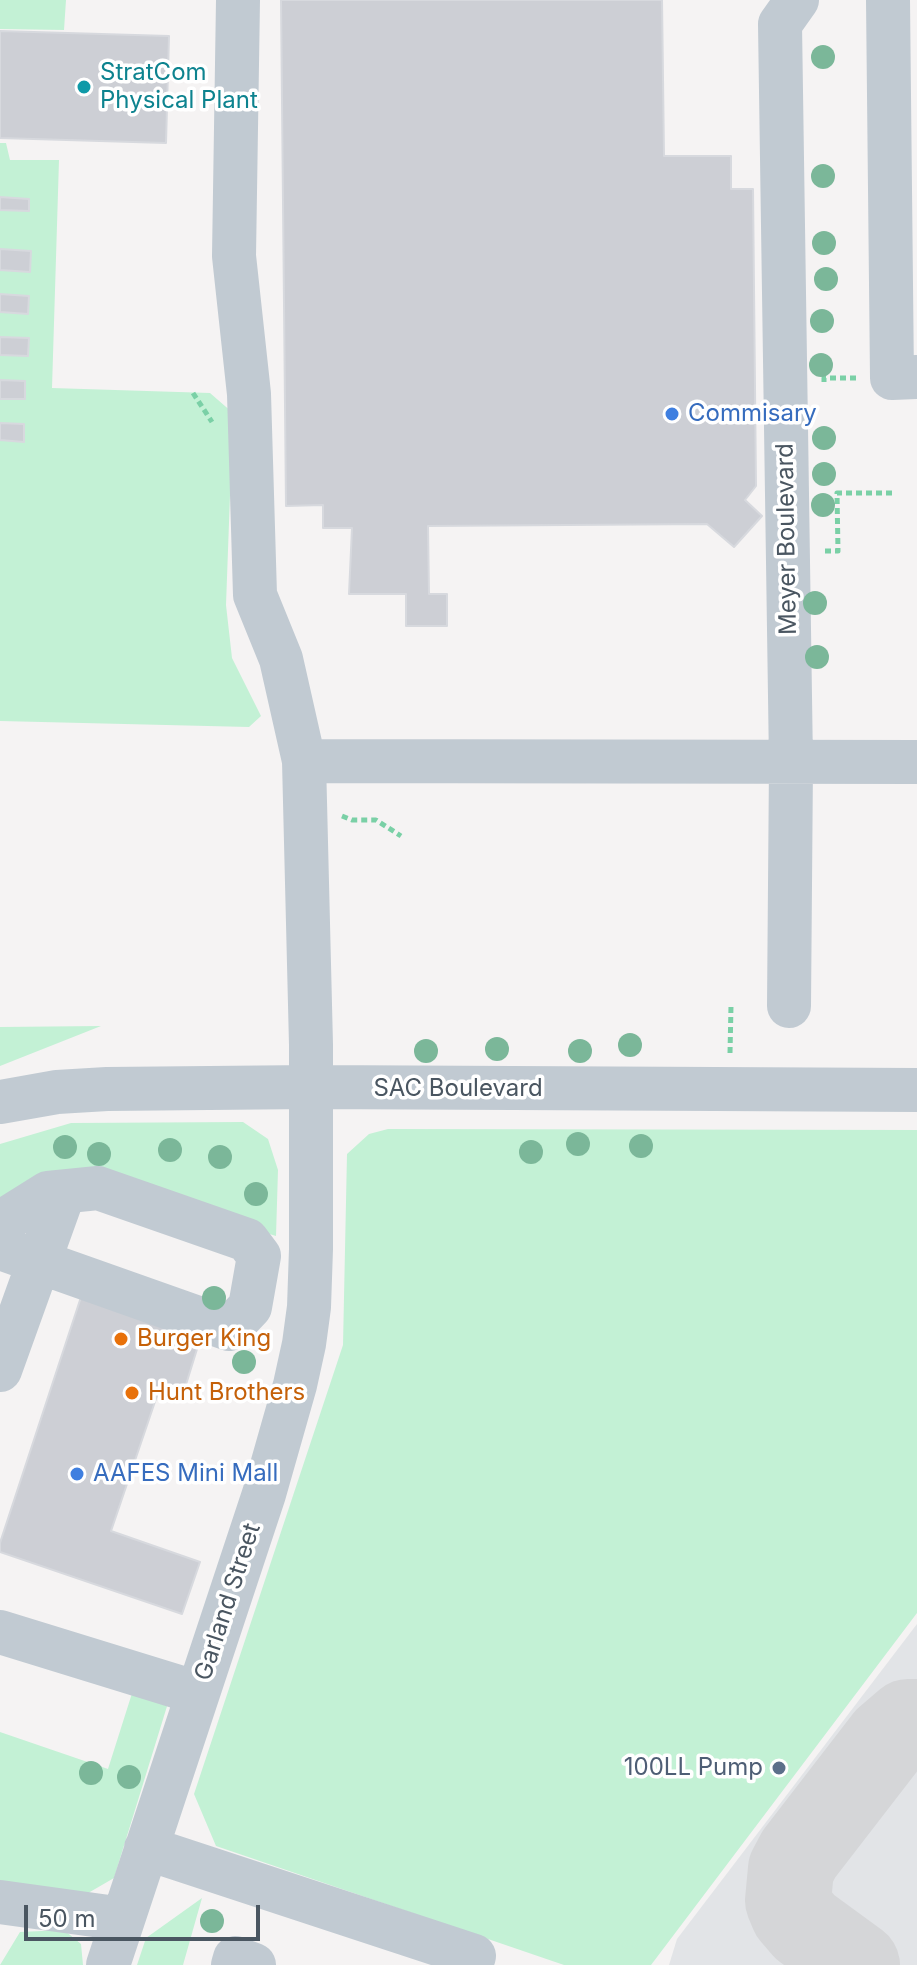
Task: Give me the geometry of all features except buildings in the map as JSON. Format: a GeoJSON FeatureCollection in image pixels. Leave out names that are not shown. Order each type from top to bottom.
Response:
{"type":"FeatureCollection","features":[{"type":"Feature","properties":{"kind":"street","name":"Garland Street"},"geometry":{"type":"LineString","coordinates":[[108,1965],[268,1481],[304,1344],[311,1249],[304,761],[281,659],[255,595],[249,394],[234,256],[238,0]]}},
{"type":"Feature","properties":{"kind":"street"},"geometry":{"type":"LineString","coordinates":[[888,0],[905,378]]}},
{"type":"Feature","properties":{"kind":"street","name":"Meyer Boulevard"},"geometry":{"type":"LineString","coordinates":[[789,12],[789,1006]]}},
{"type":"Feature","properties":{"kind":"street"},"geometry":{"type":"LineString","coordinates":[[304,761],[917,762]]}},
{"type":"Feature","properties":{"kind":"street","name":"SAC Boulevard"},"geometry":{"type":"LineString","coordinates":[[0,1102],[57,1092],[107,1089],[917,1090]]}},
{"type":"Feature","properties":{"kind":"street"},"geometry":{"type":"LineString","coordinates":[[0,1223],[48,1193],[98,1188],[247,1240],[259,1256],[250,1307],[229,1329],[19,1255]]}},
{"type":"Feature","properties":{"kind":"street"},"geometry":{"type":"LineString","coordinates":[[0,1370],[19,1255],[64,1192]]}},
{"type":"Feature","properties":{"kind":"street"},"geometry":{"type":"LineString","coordinates":[[0,1632],[198,1693]]}},
{"type":"Feature","properties":{"kind":"street"},"geometry":{"type":"LineString","coordinates":[[146,1848],[482,1962]]}},
{"type":"Feature","properties":{"kind":"street"},"geometry":{"type":"LineString","coordinates":[[8,1914],[123,1919]]}},
{"type":"Feature","properties":{"kind":"street"},"geometry":{"type":"LineString","coordinates":[[233,1965],[235,1958],[254,1965]]}},
{"type":"Feature","properties":{"kind":"path"},"geometry":{"type":"LineString","coordinates":[[824,390],[824,378],[905,378]]}},
{"type":"Feature","properties":{"kind":"path"},"geometry":{"type":"LineString","coordinates":[[818,550],[838,551],[837,493],[893,493]]}},
{"type":"Feature","properties":{"kind":"path"},"geometry":{"type":"LineString","coordinates":[[730,1058],[731,1006]]}},
{"type":"Feature","properties":{"kind":"shaded area"},"geometry":{"type":"Polygon","coordinates":[[[917,1624],[917,1965],[669,1965],[677,1939],[917,1624]]]}},
{"type":"Feature","properties":{"kind":"green space"},"geometry":{"type":"Polygon","coordinates":[[[0,0],[66,0],[64,30],[0,29],[0,0]]]}},
{"type":"Feature","properties":{"kind":"green space"},"geometry":{"type":"Polygon","coordinates":[[[0,143],[6,143],[10,160],[59,160],[52,388],[210,393],[233,413],[226,605],[232,658],[261,716],[249,727],[0,721],[0,143]]]}},
{"type":"Feature","properties":{"kind":"green space"},"geometry":{"type":"Polygon","coordinates":[[[101,1026],[0,1066],[0,1027],[101,1026]]]}},
{"type":"Feature","properties":{"kind":"green space"},"geometry":{"type":"Polygon","coordinates":[[[243,1122],[268,1139],[278,1170],[276,1236],[80,1176],[0,1201],[0,1144],[71,1123],[243,1122]]]}},
{"type":"Feature","properties":{"kind":"green space"},"geometry":{"type":"Polygon","coordinates":[[[388,1129],[917,1130],[917,1613],[651,1965],[564,1965],[216,1846],[194,1794],[343,1345],[347,1154],[369,1134],[388,1129]]]}},
{"type":"Feature","properties":{"kind":"green space"},"geometry":{"type":"Polygon","coordinates":[[[134,1687],[168,1703],[114,1878],[83,1896],[0,1889],[0,1732],[108,1769],[134,1687]]]}},
{"type":"Feature","properties":{"kind":"green space"},"geometry":{"type":"Polygon","coordinates":[[[202,1898],[183,1965],[137,1965],[146,1938],[202,1898]]]}},
{"type":"Feature","properties":{"kind":"green space"},"geometry":{"type":"Polygon","coordinates":[[[64,1930],[81,1944],[83,1965],[0,1965],[20,1932],[64,1930]]]}},
{"type":"Feature","properties":{"kind":"taxiway"},"geometry":{"type":"LineString","coordinates":[[857,1965],[805,1927],[793,1913],[788,1901],[791,1869],[799,1854],[887,1740],[908,1722],[917,1722]]}},
{"type":"Feature","properties":{"kind":"place","name":"StratCom Physical Plant"},"geometry":{"type":"Point","coordinates":[84,87]}},
{"type":"Feature","properties":{"kind":"place","name":"Commisary"},"geometry":{"type":"Point","coordinates":[672,414]}},
{"type":"Feature","properties":{"kind":"place","name":"Burger King"},"geometry":{"type":"Point","coordinates":[121,1339]}},
{"type":"Feature","properties":{"kind":"place","name":"Hunt Brothers"},"geometry":{"type":"Point","coordinates":[132,1393]}},
{"type":"Feature","properties":{"kind":"place","name":"AAFES Mini Mall"},"geometry":{"type":"Point","coordinates":[77,1474]}},
{"type":"Feature","properties":{"kind":"place","name":"100LL Pump"},"geometry":{"type":"Point","coordinates":[779,1768]}}]}
